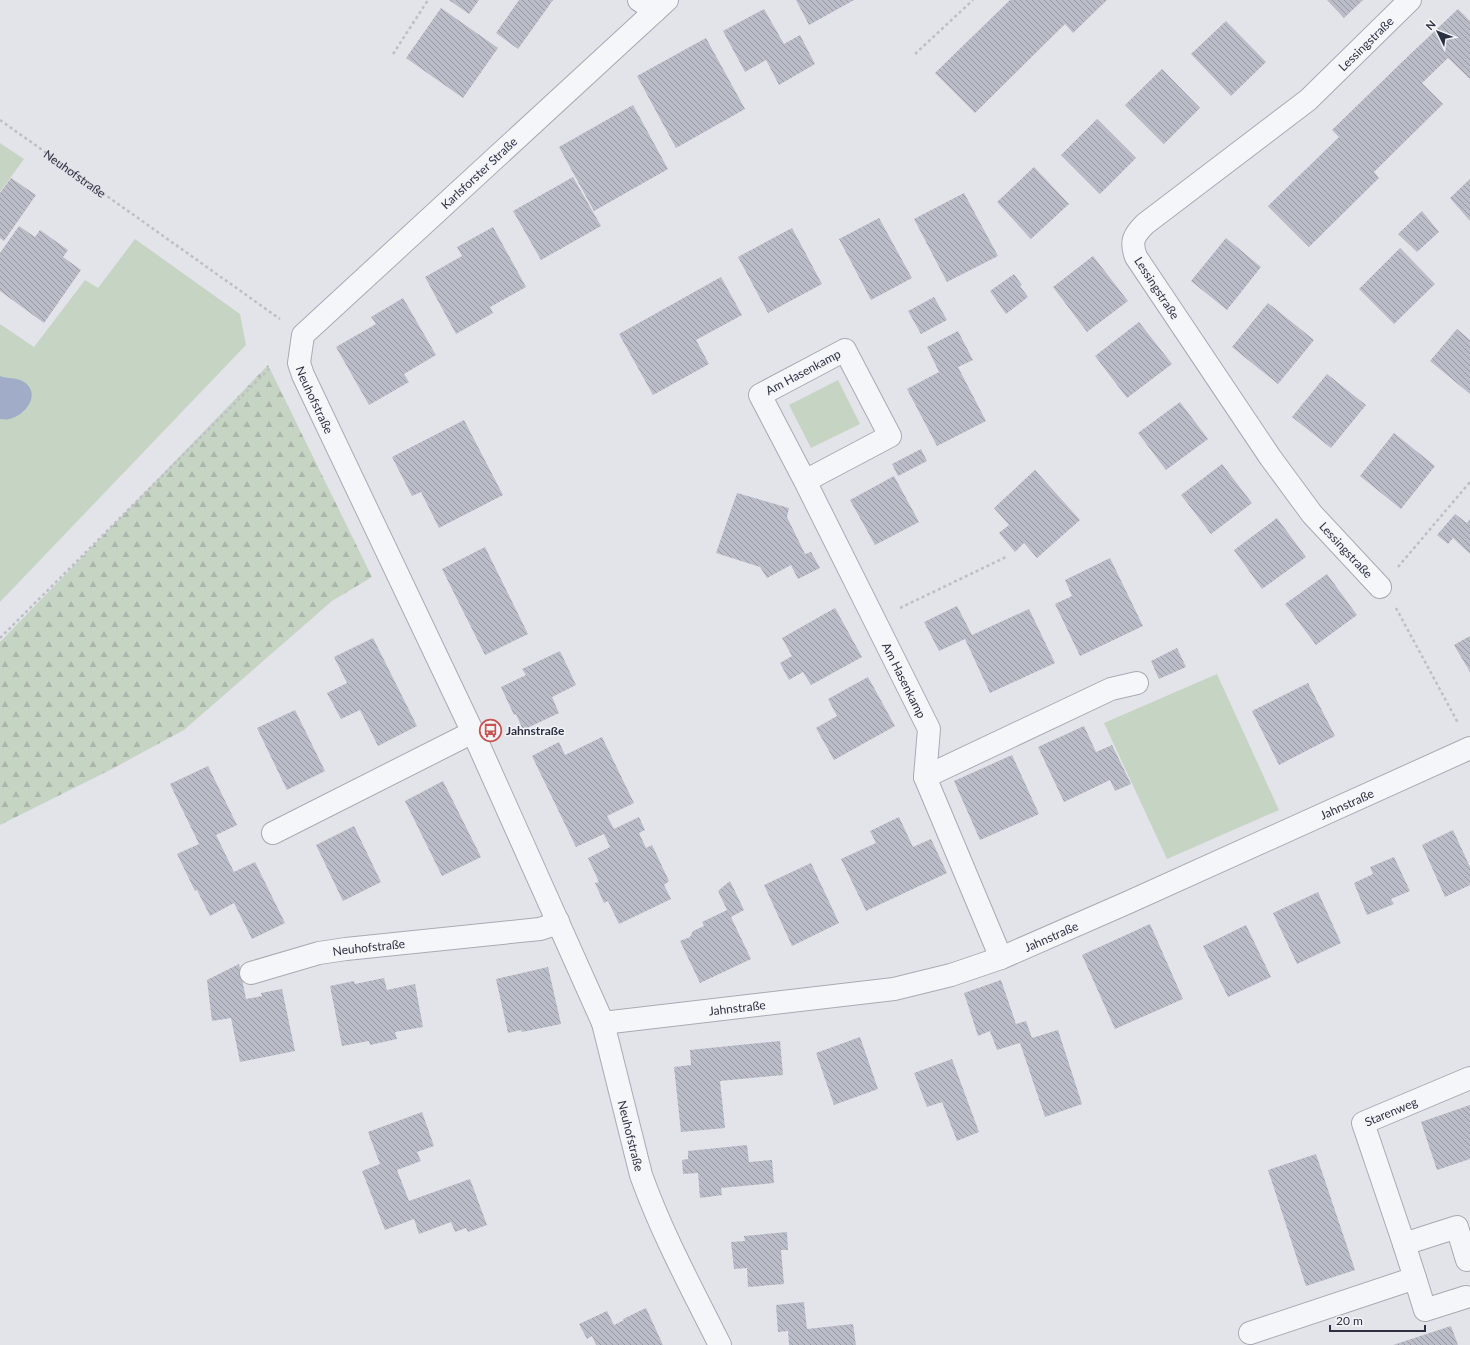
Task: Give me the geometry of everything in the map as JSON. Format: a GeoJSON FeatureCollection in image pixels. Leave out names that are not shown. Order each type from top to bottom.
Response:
{"type":"FeatureCollection","features":[{"type":"Feature","properties":{"kind":"street","name":"Lessingstraße"},"geometry":{"type":"LineString","coordinates":[[1380,587],[1312,514],[1270,457],[1136,257],[1133,249],[1134,239],[1138,231],[1145,224],[1308,100],[1410,0]]}},
{"type":"Feature","properties":{"kind":"street","name":"Karlsforster Straße"},"geometry":{"type":"LineString","coordinates":[[303,335],[653,4]]}},
{"type":"Feature","properties":{"kind":"street","name":"Neuhofstraße"},"geometry":{"type":"LineString","coordinates":[[303,335],[299,363],[303,374],[473,732],[603,1023],[648,1193],[667,1240],[720,1345]]}},
{"type":"Feature","properties":{"kind":"street","name":"Am Hasenkamp"},"geometry":{"type":"LineString","coordinates":[[805,480],[890,436],[846,350],[760,395],[805,480],[929,729],[925,777],[1001,958]]}},
{"type":"Feature","properties":{"kind":"street"},"geometry":{"type":"LineString","coordinates":[[925,777],[1111,689],[1137,683]]}},
{"type":"Feature","properties":{"kind":"street"},"geometry":{"type":"LineString","coordinates":[[273,833],[473,732]]}},
{"type":"Feature","properties":{"kind":"street","name":"Jahnstraße"},"geometry":{"type":"LineString","coordinates":[[603,1023],[894,989],[951,975],[1001,958],[1470,748]]}},
{"type":"Feature","properties":{"kind":"street","name":"Neuhofstraße"},"geometry":{"type":"LineString","coordinates":[[251,973],[319,953],[540,929],[558,921]]}},
{"type":"Feature","properties":{"kind":"street","name":"Starenweg"},"geometry":{"type":"LineString","coordinates":[[1469,1301],[1425,1310],[1363,1123],[1470,1078]]}},
{"type":"Feature","properties":{"kind":"street"},"geometry":{"type":"LineString","coordinates":[[1404,1244],[1457,1227],[1469,1263]]}},
{"type":"Feature","properties":{"kind":"street"},"geometry":{"type":"LineString","coordinates":[[1250,1333],[1415,1278]]}},
{"type":"Feature","properties":{"kind":"path"},"geometry":{"type":"LineString","coordinates":[[393,54],[428,0]]}},
{"type":"Feature","properties":{"kind":"path"},"geometry":{"type":"LineString","coordinates":[[915,54],[973,0]]}},
{"type":"Feature","properties":{"kind":"path","name":"Neuhofstraße"},"geometry":{"type":"LineString","coordinates":[[0,120],[303,335]]}},
{"type":"Feature","properties":{"kind":"path"},"geometry":{"type":"LineString","coordinates":[[0,638],[303,335]]}},
{"type":"Feature","properties":{"kind":"path"},"geometry":{"type":"LineString","coordinates":[[1459,723],[1399,612],[1380,587],[1470,482]]}},
{"type":"Feature","properties":{"kind":"path"},"geometry":{"type":"LineString","coordinates":[[874,620],[1008,556]]}},
{"type":"Feature","properties":{"kind":"green space"},"geometry":{"type":"Polygon","coordinates":[[[0,143],[24,159],[0,192],[0,143]]]}},
{"type":"Feature","properties":{"kind":"green space"},"geometry":{"type":"Polygon","coordinates":[[[135,239],[240,314],[246,345],[0,602],[0,324],[34,347],[85,280],[98,288],[135,239]]]}},
{"type":"Feature","properties":{"kind":"green space"},"geometry":{"type":"Polygon","coordinates":[[[268,365],[372,577],[332,601],[184,730],[110,770],[0,825],[0,642],[268,365]]]}},
{"type":"Feature","properties":{"kind":"green space"},"geometry":{"type":"Polygon","coordinates":[[[838,380],[860,424],[811,448],[789,405],[838,380]]]}},
{"type":"Feature","properties":{"kind":"green space"},"geometry":{"type":"Polygon","coordinates":[[[1217,674],[1279,810],[1167,859],[1104,723],[1217,674]]]}},
{"type":"Feature","properties":{"kind":"water"},"geometry":{"type":"Polygon","coordinates":[[[0,376],[21,380],[32,392],[26,409],[21,414],[8,419],[0,419],[0,376]]]}},
{"type":"Feature","properties":{"kind":"building"},"geometry":{"type":"Polygon","coordinates":[[[449,0],[479,0],[469,14],[449,0]]]}},
{"type":"Feature","properties":{"kind":"building"},"geometry":{"type":"Polygon","coordinates":[[[519,0],[553,0],[518,49],[496,33],[519,0]]]}},
{"type":"Feature","properties":{"kind":"building"},"geometry":{"type":"Polygon","coordinates":[[[796,0],[854,0],[809,25],[796,0]]]}},
{"type":"Feature","properties":{"kind":"building"},"geometry":{"type":"Polygon","coordinates":[[[1010,0],[1107,0],[1073,33],[1065,24],[975,113],[935,73],[1010,0]]]}},
{"type":"Feature","properties":{"kind":"building"},"geometry":{"type":"Polygon","coordinates":[[[1327,0],[1363,0],[1344,18],[1327,0]]]}},
{"type":"Feature","properties":{"kind":"building"},"geometry":{"type":"Polygon","coordinates":[[[441,8],[498,48],[463,98],[406,58],[441,8]]]}},
{"type":"Feature","properties":{"kind":"building"},"geometry":{"type":"Polygon","coordinates":[[[764,9],[784,44],[800,35],[815,64],[779,85],[766,60],[745,72],[723,31],[764,9]]]}},
{"type":"Feature","properties":{"kind":"building"},"geometry":{"type":"Polygon","coordinates":[[[1458,9],[1470,21],[1470,79],[1448,58],[1422,83],[1443,104],[1374,172],[1379,178],[1309,247],[1268,206],[1339,137],[1332,130],[1458,9]]]}},
{"type":"Feature","properties":{"kind":"building"},"geometry":{"type":"Polygon","coordinates":[[[1226,21],[1266,62],[1231,96],[1191,54],[1226,21]]]}},
{"type":"Feature","properties":{"kind":"building"},"geometry":{"type":"Polygon","coordinates":[[[706,38],[745,109],[676,148],[637,76],[706,38]]]}},
{"type":"Feature","properties":{"kind":"building"},"geometry":{"type":"Polygon","coordinates":[[[1162,69],[1200,108],[1164,144],[1125,105],[1162,69]]]}},
{"type":"Feature","properties":{"kind":"building"},"geometry":{"type":"Polygon","coordinates":[[[633,105],[668,169],[594,211],[559,147],[633,105]]]}},
{"type":"Feature","properties":{"kind":"building"},"geometry":{"type":"Polygon","coordinates":[[[1097,119],[1136,158],[1100,194],[1061,155],[1097,119]]]}},
{"type":"Feature","properties":{"kind":"building"},"geometry":{"type":"Polygon","coordinates":[[[1034,167],[1069,204],[1031,239],[997,202],[1034,167]]]}},
{"type":"Feature","properties":{"kind":"building"},"geometry":{"type":"Polygon","coordinates":[[[573,177],[601,226],[541,260],[513,211],[573,177]]]}},
{"type":"Feature","properties":{"kind":"building"},"geometry":{"type":"Polygon","coordinates":[[[11,178],[36,195],[4,241],[0,238],[0,193],[11,178]]]}},
{"type":"Feature","properties":{"kind":"building"},"geometry":{"type":"Polygon","coordinates":[[[1470,179],[1470,221],[1450,198],[1470,179]]]}},
{"type":"Feature","properties":{"kind":"building"},"geometry":{"type":"Polygon","coordinates":[[[964,193],[998,256],[947,282],[914,219],[964,193]]]}},
{"type":"Feature","properties":{"kind":"building"},"geometry":{"type":"Polygon","coordinates":[[[1422,211],[1439,232],[1417,252],[1398,234],[1422,211]]]}},
{"type":"Feature","properties":{"kind":"building"},"geometry":{"type":"Polygon","coordinates":[[[879,218],[912,278],[871,300],[839,239],[879,218]]]}},
{"type":"Feature","properties":{"kind":"building"},"geometry":{"type":"Polygon","coordinates":[[[19,226],[35,237],[40,230],[68,250],[63,257],[81,270],[44,323],[0,291],[0,253],[19,226]]]}},
{"type":"Feature","properties":{"kind":"building"},"geometry":{"type":"Polygon","coordinates":[[[493,227],[526,287],[490,307],[493,313],[456,334],[425,277],[462,256],[457,247],[493,227]]]}},
{"type":"Feature","properties":{"kind":"building"},"geometry":{"type":"Polygon","coordinates":[[[792,228],[822,284],[768,313],[738,257],[792,228]]]}},
{"type":"Feature","properties":{"kind":"building"},"geometry":{"type":"Polygon","coordinates":[[[1226,238],[1261,267],[1227,310],[1191,281],[1226,238]]]}},
{"type":"Feature","properties":{"kind":"building"},"geometry":{"type":"Polygon","coordinates":[[[1400,248],[1435,284],[1394,324],[1359,289],[1400,248]]]}},
{"type":"Feature","properties":{"kind":"building"},"geometry":{"type":"Polygon","coordinates":[[[1093,256],[1128,301],[1087,332],[1053,287],[1093,256]]]}},
{"type":"Feature","properties":{"kind":"building"},"geometry":{"type":"Polygon","coordinates":[[[1014,274],[1028,297],[1006,314],[990,291],[1014,274]]]}},
{"type":"Feature","properties":{"kind":"building"},"geometry":{"type":"Polygon","coordinates":[[[721,277],[742,315],[696,340],[709,364],[653,395],[619,334],[721,277]]]}},
{"type":"Feature","properties":{"kind":"building"},"geometry":{"type":"Polygon","coordinates":[[[934,297],[947,320],[921,334],[908,311],[934,297]]]}},
{"type":"Feature","properties":{"kind":"building"},"geometry":{"type":"Polygon","coordinates":[[[403,298],[436,355],[404,374],[409,382],[369,405],[336,347],[376,324],[371,317],[403,298]]]}},
{"type":"Feature","properties":{"kind":"building"},"geometry":{"type":"Polygon","coordinates":[[[1268,303],[1314,340],[1278,384],[1232,347],[1268,303]]]}},
{"type":"Feature","properties":{"kind":"building"},"geometry":{"type":"Polygon","coordinates":[[[1139,322],[1172,364],[1127,398],[1095,356],[1139,322]]]}},
{"type":"Feature","properties":{"kind":"building"},"geometry":{"type":"Polygon","coordinates":[[[1457,329],[1470,340],[1470,394],[1430,361],[1457,329]]]}},
{"type":"Feature","properties":{"kind":"building"},"geometry":{"type":"Polygon","coordinates":[[[958,331],[973,360],[958,367],[986,421],[937,446],[907,389],[939,372],[927,347],[958,331]]]}},
{"type":"Feature","properties":{"kind":"building"},"geometry":{"type":"Polygon","coordinates":[[[1327,374],[1366,405],[1331,448],[1292,417],[1327,374]]]}},
{"type":"Feature","properties":{"kind":"building"},"geometry":{"type":"Polygon","coordinates":[[[1180,402],[1208,439],[1166,470],[1138,433],[1180,402]]]}},
{"type":"Feature","properties":{"kind":"building"},"geometry":{"type":"Polygon","coordinates":[[[464,420],[503,495],[439,528],[421,492],[412,496],[392,457],[464,420]]]}},
{"type":"Feature","properties":{"kind":"building"},"geometry":{"type":"Polygon","coordinates":[[[1394,433],[1435,466],[1401,509],[1360,476],[1394,433]]]}},
{"type":"Feature","properties":{"kind":"building"},"geometry":{"type":"Polygon","coordinates":[[[921,449],[927,461],[898,476],[892,464],[921,449]]]}},
{"type":"Feature","properties":{"kind":"building"},"geometry":{"type":"Polygon","coordinates":[[[1222,464],[1252,503],[1211,534],[1181,495],[1222,464]]]}},
{"type":"Feature","properties":{"kind":"building"},"geometry":{"type":"Polygon","coordinates":[[[1035,470],[1080,520],[1037,558],[1024,543],[1015,552],[999,533],[1009,525],[994,508],[1035,470]]]}},
{"type":"Feature","properties":{"kind":"building"},"geometry":{"type":"Polygon","coordinates":[[[894,476],[919,522],[875,545],[850,500],[894,476]]]}},
{"type":"Feature","properties":{"kind":"building"},"geometry":{"type":"Polygon","coordinates":[[[737,493],[789,508],[787,517],[805,554],[811,552],[820,568],[798,579],[791,565],[767,578],[760,567],[716,553],[737,493]]]}},
{"type":"Feature","properties":{"kind":"building"},"geometry":{"type":"Polygon","coordinates":[[[1455,514],[1467,523],[1470,519],[1470,554],[1453,538],[1448,544],[1437,535],[1455,514]]]}},
{"type":"Feature","properties":{"kind":"building"},"geometry":{"type":"Polygon","coordinates":[[[1277,518],[1306,557],[1262,589],[1234,550],[1277,518]]]}},
{"type":"Feature","properties":{"kind":"building"},"geometry":{"type":"Polygon","coordinates":[[[485,547],[528,634],[485,655],[442,569],[485,547]]]}},
{"type":"Feature","properties":{"kind":"building"},"geometry":{"type":"Polygon","coordinates":[[[1110,558],[1143,626],[1080,656],[1055,604],[1072,596],[1065,580],[1110,558]]]}},
{"type":"Feature","properties":{"kind":"building"},"geometry":{"type":"Polygon","coordinates":[[[1327,574],[1357,615],[1316,645],[1285,604],[1327,574]]]}},
{"type":"Feature","properties":{"kind":"building"},"geometry":{"type":"Polygon","coordinates":[[[957,606],[972,635],[1029,609],[1055,663],[990,693],[965,639],[939,651],[924,622],[957,606]]]}},
{"type":"Feature","properties":{"kind":"building"},"geometry":{"type":"Polygon","coordinates":[[[835,608],[862,657],[811,685],[803,672],[789,680],[780,663],[792,656],[782,638],[835,608]]]}},
{"type":"Feature","properties":{"kind":"building"},"geometry":{"type":"Polygon","coordinates":[[[1470,636],[1470,672],[1454,645],[1470,636]]]}},
{"type":"Feature","properties":{"kind":"building"},"geometry":{"type":"Polygon","coordinates":[[[373,638],[417,726],[378,746],[360,710],[341,719],[327,693],[347,683],[334,657],[373,638]]]}},
{"type":"Feature","properties":{"kind":"building"},"geometry":{"type":"Polygon","coordinates":[[[1177,648],[1186,667],[1159,679],[1151,661],[1177,648]]]}},
{"type":"Feature","properties":{"kind":"building"},"geometry":{"type":"Polygon","coordinates":[[[560,651],[576,685],[552,697],[559,713],[523,730],[501,687],[526,675],[522,669],[560,651]]]}},
{"type":"Feature","properties":{"kind":"building"},"geometry":{"type":"Polygon","coordinates":[[[868,677],[895,726],[834,760],[816,728],[837,716],[828,699],[868,677]]]}},
{"type":"Feature","properties":{"kind":"building"},"geometry":{"type":"Polygon","coordinates":[[[1308,683],[1335,736],[1279,765],[1252,711],[1308,683]]]}},
{"type":"Feature","properties":{"kind":"building"},"geometry":{"type":"Polygon","coordinates":[[[295,710],[325,771],[287,790],[257,728],[295,710]]]}},
{"type":"Feature","properties":{"kind":"building"},"geometry":{"type":"Polygon","coordinates":[[[1084,726],[1096,752],[1112,745],[1131,784],[1115,791],[1110,780],[1064,802],[1038,747],[1084,726]]]}},
{"type":"Feature","properties":{"kind":"building"},"geometry":{"type":"Polygon","coordinates":[[[602,737],[634,803],[607,816],[614,829],[639,817],[645,830],[639,833],[646,848],[652,845],[669,881],[664,885],[671,899],[619,924],[608,901],[604,903],[595,883],[599,882],[588,858],[610,847],[604,834],[576,847],[532,756],[559,742],[565,755],[602,737]]]}},
{"type":"Feature","properties":{"kind":"building"},"geometry":{"type":"Polygon","coordinates":[[[1012,755],[1039,814],[980,840],[954,781],[1012,755]]]}},
{"type":"Feature","properties":{"kind":"building"},"geometry":{"type":"Polygon","coordinates":[[[208,766],[237,825],[216,835],[234,872],[255,862],[285,923],[252,939],[234,903],[210,916],[197,890],[195,891],[177,854],[199,844],[170,784],[208,766]]]}},
{"type":"Feature","properties":{"kind":"building"},"geometry":{"type":"Polygon","coordinates":[[[443,781],[481,857],[442,876],[405,801],[443,781]]]}},
{"type":"Feature","properties":{"kind":"building"},"geometry":{"type":"Polygon","coordinates":[[[899,817],[913,847],[931,839],[947,873],[866,911],[841,859],[876,843],[870,831],[899,817]]]}},
{"type":"Feature","properties":{"kind":"building"},"geometry":{"type":"Polygon","coordinates":[[[354,826],[381,882],[343,901],[316,845],[354,826]]]}},
{"type":"Feature","properties":{"kind":"building"},"geometry":{"type":"Polygon","coordinates":[[[1453,830],[1470,867],[1470,885],[1445,897],[1422,845],[1453,830]]]}},
{"type":"Feature","properties":{"kind":"building"},"geometry":{"type":"Polygon","coordinates":[[[1394,857],[1410,891],[1391,899],[1394,904],[1367,915],[1354,883],[1373,874],[1370,867],[1394,857]]]}},
{"type":"Feature","properties":{"kind":"building"},"geometry":{"type":"Polygon","coordinates":[[[811,863],[839,923],[792,946],[764,885],[811,863]]]}},
{"type":"Feature","properties":{"kind":"building"},"geometry":{"type":"Polygon","coordinates":[[[730,881],[744,910],[731,917],[751,959],[700,983],[680,941],[690,937],[693,931],[704,926],[702,922],[727,910],[718,891],[730,881]]]}},
{"type":"Feature","properties":{"kind":"building"},"geometry":{"type":"Polygon","coordinates":[[[1318,892],[1341,943],[1297,964],[1273,913],[1318,892]]]}},
{"type":"Feature","properties":{"kind":"building"},"geometry":{"type":"Polygon","coordinates":[[[1150,924],[1183,999],[1115,1029],[1082,955],[1150,924]]]}},
{"type":"Feature","properties":{"kind":"building"},"geometry":{"type":"Polygon","coordinates":[[[1246,925],[1271,977],[1228,997],[1203,946],[1246,925]]]}},
{"type":"Feature","properties":{"kind":"building"},"geometry":{"type":"Polygon","coordinates":[[[239,964],[246,999],[262,996],[261,993],[282,989],[295,1051],[240,1062],[231,1018],[212,1021],[207,980],[239,964]]]}},
{"type":"Feature","properties":{"kind":"building"},"geometry":{"type":"Polygon","coordinates":[[[548,967],[561,1024],[522,1032],[521,1030],[508,1033],[496,979],[548,967]]]}},
{"type":"Feature","properties":{"kind":"building"},"geometry":{"type":"Polygon","coordinates":[[[384,978],[387,990],[415,984],[423,1027],[395,1032],[397,1039],[370,1045],[369,1041],[342,1046],[330,986],[354,981],[355,984],[384,978]]]}},
{"type":"Feature","properties":{"kind":"building"},"geometry":{"type":"Polygon","coordinates":[[[1001,980],[1016,1024],[1026,1021],[1032,1038],[1058,1030],[1082,1104],[1045,1117],[1020,1043],[997,1050],[990,1031],[978,1036],[964,993],[1001,980]]]}},
{"type":"Feature","properties":{"kind":"building"},"geometry":{"type":"Polygon","coordinates":[[[860,1037],[878,1089],[834,1105],[816,1053],[860,1037]]]}},
{"type":"Feature","properties":{"kind":"building"},"geometry":{"type":"Polygon","coordinates":[[[780,1041],[783,1075],[720,1081],[725,1128],[681,1132],[674,1067],[691,1065],[690,1050],[780,1041]]]}},
{"type":"Feature","properties":{"kind":"building"},"geometry":{"type":"Polygon","coordinates":[[[952,1059],[979,1132],[957,1141],[942,1102],[927,1107],[914,1073],[952,1059]]]}},
{"type":"Feature","properties":{"kind":"building"},"geometry":{"type":"Polygon","coordinates":[[[1470,1105],[1470,1159],[1437,1170],[1421,1122],[1470,1105]]]}},
{"type":"Feature","properties":{"kind":"building"},"geometry":{"type":"Polygon","coordinates":[[[422,1112],[434,1146],[417,1152],[421,1161],[397,1170],[409,1201],[470,1179],[487,1225],[468,1232],[466,1228],[455,1232],[451,1222],[419,1234],[414,1219],[385,1230],[362,1171],[380,1164],[368,1132],[422,1112]]]}},
{"type":"Feature","properties":{"kind":"building"},"geometry":{"type":"Polygon","coordinates":[[[747,1145],[749,1162],[772,1160],[774,1183],[721,1188],[722,1195],[700,1198],[698,1173],[683,1174],[682,1160],[688,1159],[688,1151],[747,1145]]]}},
{"type":"Feature","properties":{"kind":"building"},"geometry":{"type":"Polygon","coordinates":[[[1316,1154],[1355,1270],[1306,1286],[1268,1170],[1316,1154]]]}},
{"type":"Feature","properties":{"kind":"building"},"geometry":{"type":"Polygon","coordinates":[[[787,1232],[788,1250],[781,1250],[784,1284],[748,1287],[747,1268],[734,1269],[731,1242],[745,1241],[744,1236],[787,1232]]]}},
{"type":"Feature","properties":{"kind":"building"},"geometry":{"type":"Polygon","coordinates":[[[804,1302],[807,1329],[853,1324],[856,1345],[789,1345],[788,1331],[778,1332],[776,1305],[804,1302]]]}},
{"type":"Feature","properties":{"kind":"building"},"geometry":{"type":"Polygon","coordinates":[[[646,1308],[663,1345],[596,1345],[592,1336],[587,1339],[579,1324],[607,1311],[614,1325],[646,1308]]]}},
{"type":"Feature","properties":{"kind":"building"},"geometry":{"type":"Polygon","coordinates":[[[1451,1326],[1458,1345],[1393,1345],[1451,1326]]]}},
{"type":"Feature","properties":{"kind":"place","name":"Jahnstraße"},"geometry":{"type":"Point","coordinates":[490,730]}}]}
